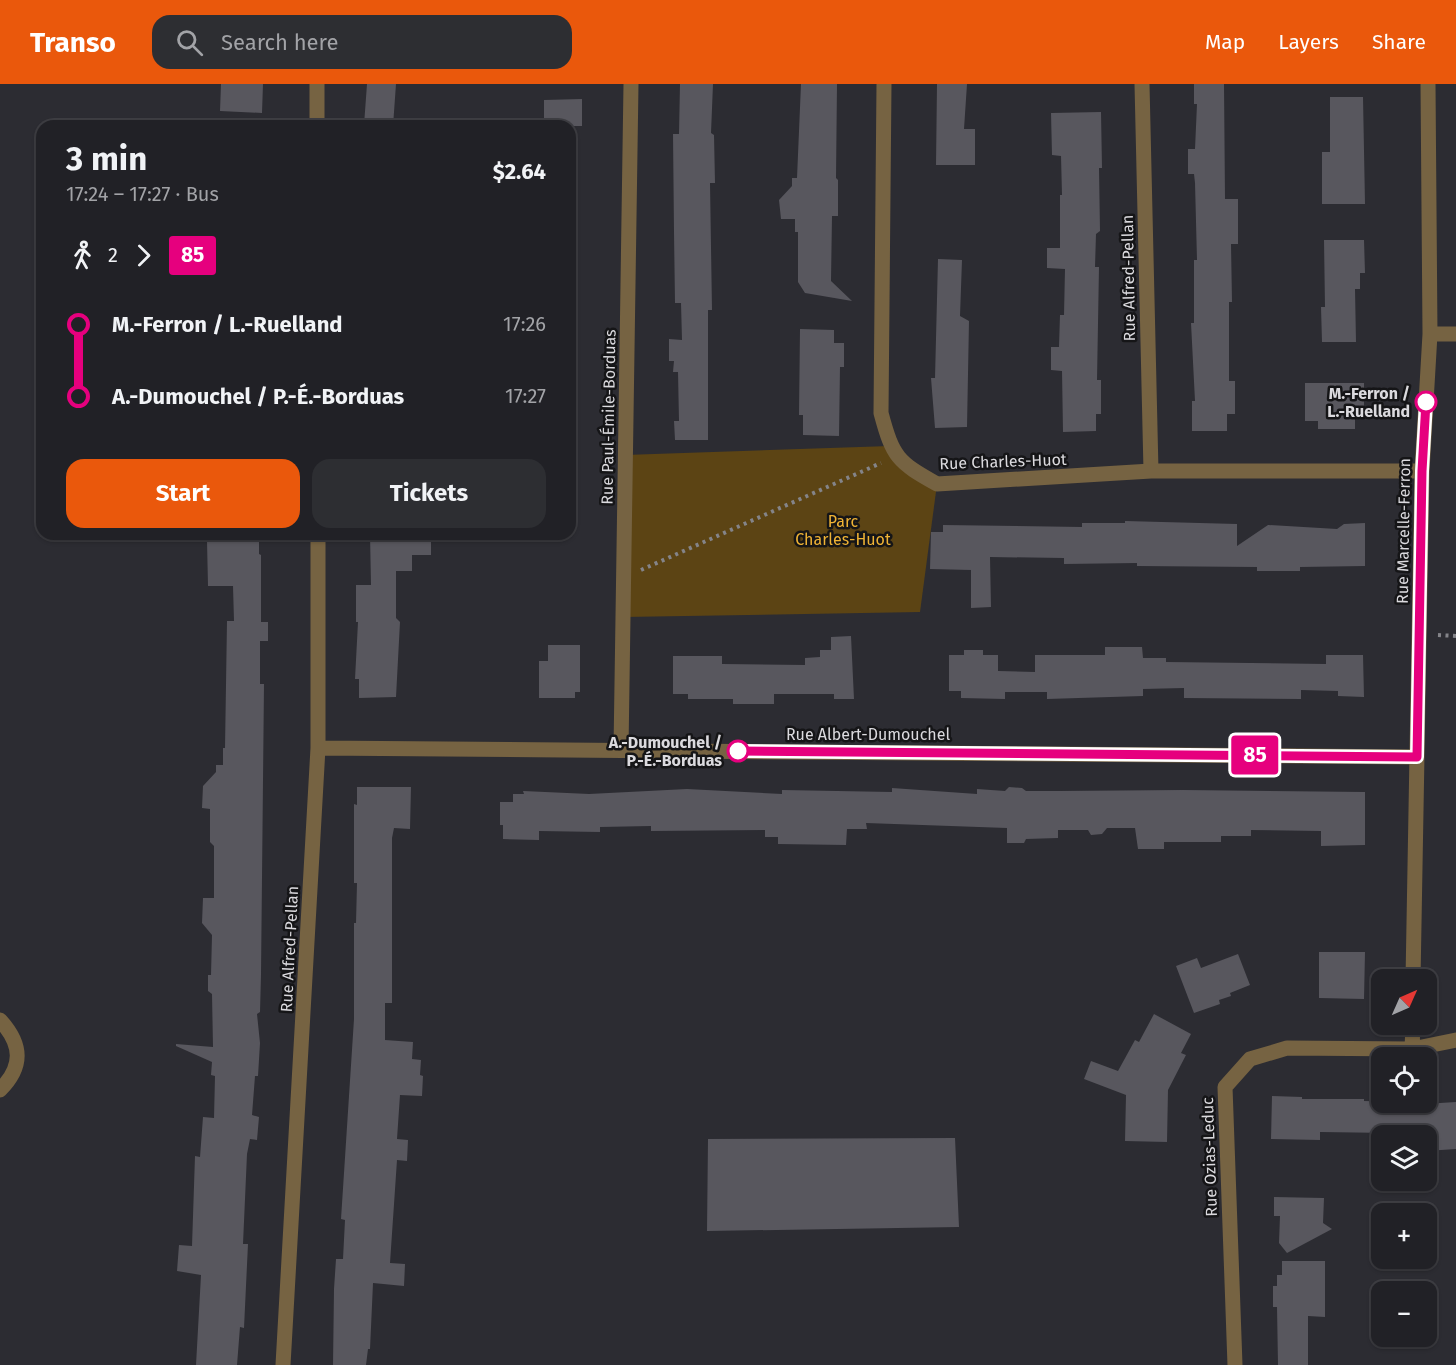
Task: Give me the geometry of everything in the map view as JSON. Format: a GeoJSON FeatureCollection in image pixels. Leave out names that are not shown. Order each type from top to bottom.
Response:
{"type":"FeatureCollection","features":[{"type":"Feature","properties":{"kind":"street"},"geometry":{"type":"LineString","coordinates":[[317,84],[317,120]]}},
{"type":"Feature","properties":{"kind":"street","name":"Rue Paul-Émile-Borduas"},"geometry":{"type":"LineString","coordinates":[[621,750],[631,84]]}},
{"type":"Feature","properties":{"kind":"street","name":"Rue Charles-Huot"},"geometry":{"type":"LineString","coordinates":[[884,84],[881,413],[890,446],[907,467],[937,484],[1151,471],[1422,471]]}},
{"type":"Feature","properties":{"kind":"street","name":"Rue Alfred-Pellan"},"geometry":{"type":"LineString","coordinates":[[1142,84],[1151,471]]}},
{"type":"Feature","properties":{"kind":"street","name":"Rue Marcelle-Ferron"},"geometry":{"type":"LineString","coordinates":[[1413,969],[1422,471],[1430,334],[1428,84]]}},
{"type":"Feature","properties":{"kind":"street"},"geometry":{"type":"LineString","coordinates":[[1430,334],[1456,334]]}},
{"type":"Feature","properties":{"kind":"street","name":"Rue Alfred-Pellan"},"geometry":{"type":"LineString","coordinates":[[283,1365],[318,748],[318,540]]}},
{"type":"Feature","properties":{"kind":"street","name":"Rue Albert-Dumouchel"},"geometry":{"type":"LineString","coordinates":[[318,748],[1417,757]]}},
{"type":"Feature","properties":{"kind":"street"},"geometry":{"type":"LineString","coordinates":[[0,1020],[11,1031],[18,1057],[16,1070],[0,1090]]}},
{"type":"Feature","properties":{"kind":"street","name":"Rue Ozias-Leduc"},"geometry":{"type":"LineString","coordinates":[[1422,1047],[1456,1040]]}},
{"type":"Feature","properties":{"kind":"street","name":"Rue Ozias-Leduc"},"geometry":{"type":"LineString","coordinates":[[1235,1365],[1225,1088],[1250,1059],[1287,1048],[1371,1049]]}},
{"type":"Feature","properties":{"kind":"path"},"geometry":{"type":"LineString","coordinates":[[624,578],[898,456]]}},
{"type":"Feature","properties":{"kind":"green space","name":"Parc Charles-Huot"},"geometry":{"type":"Polygon","coordinates":[[[890,446],[937,484],[920,612],[623,617],[625,455],[890,446]]]}},
{"type":"Feature","properties":{"kind":"building"},"geometry":{"type":"Polygon","coordinates":[[[221,84],[263,84],[262,113],[220,111],[221,84]]]}},
{"type":"Feature","properties":{"kind":"building"},"geometry":{"type":"Polygon","coordinates":[[[367,84],[396,84],[393,120],[364,120],[367,84]]]}},
{"type":"Feature","properties":{"kind":"building"},"geometry":{"type":"Polygon","coordinates":[[[680,84],[713,84],[711,133],[714,135],[715,183],[710,183],[712,310],[708,310],[708,440],[675,440],[674,421],[679,421],[678,372],[673,372],[674,361],[669,361],[669,339],[682,340],[681,303],[675,303],[673,134],[679,134],[680,84]]]}},
{"type":"Feature","properties":{"kind":"building"},"geometry":{"type":"Polygon","coordinates":[[[801,84],[837,84],[838,216],[832,216],[831,281],[852,301],[805,293],[798,282],[798,232],[795,232],[795,219],[781,219],[779,200],[792,186],[792,178],[797,178],[801,84]]]}},
{"type":"Feature","properties":{"kind":"building"},"geometry":{"type":"Polygon","coordinates":[[[937,84],[967,84],[964,129],[975,129],[975,165],[936,165],[937,84]]]}},
{"type":"Feature","properties":{"kind":"building"},"geometry":{"type":"Polygon","coordinates":[[[1194,84],[1224,84],[1225,199],[1238,199],[1238,244],[1231,244],[1232,302],[1229,302],[1229,381],[1235,381],[1235,414],[1227,414],[1227,431],[1192,431],[1192,401],[1195,401],[1191,323],[1194,323],[1194,260],[1197,260],[1195,183],[1194,174],[1188,174],[1188,149],[1195,149],[1197,104],[1194,104],[1194,84]]]}},
{"type":"Feature","properties":{"kind":"building"},"geometry":{"type":"Polygon","coordinates":[[[1330,97],[1363,97],[1365,204],[1322,204],[1322,152],[1330,152],[1330,97]]]}},
{"type":"Feature","properties":{"kind":"building"},"geometry":{"type":"Polygon","coordinates":[[[582,99],[582,126],[576,126],[576,120],[544,120],[544,100],[582,99]]]}},
{"type":"Feature","properties":{"kind":"building"},"geometry":{"type":"Polygon","coordinates":[[[1101,112],[1100,231],[1096,234],[1095,267],[1099,267],[1097,380],[1101,380],[1101,414],[1096,414],[1096,431],[1063,432],[1062,371],[1051,370],[1051,347],[1059,347],[1060,315],[1064,315],[1065,269],[1047,268],[1047,248],[1060,248],[1060,195],[1062,195],[1061,156],[1052,155],[1051,113],[1101,112]]]}},
{"type":"Feature","properties":{"kind":"building"},"geometry":{"type":"Polygon","coordinates":[[[1324,240],[1364,240],[1365,273],[1360,273],[1360,289],[1355,289],[1356,342],[1322,342],[1321,307],[1325,307],[1324,240]]]}},
{"type":"Feature","properties":{"kind":"building"},"geometry":{"type":"Polygon","coordinates":[[[938,259],[962,260],[960,316],[969,321],[967,427],[935,428],[931,378],[935,378],[938,259]]]}},
{"type":"Feature","properties":{"kind":"building"},"geometry":{"type":"Polygon","coordinates":[[[800,329],[834,330],[834,343],[844,343],[844,367],[840,367],[839,436],[803,435],[803,415],[799,415],[800,329]]]}},
{"type":"Feature","properties":{"kind":"building"},"geometry":{"type":"Polygon","coordinates":[[[1305,383],[1364,383],[1364,407],[1355,406],[1355,429],[1318,429],[1318,421],[1305,421],[1305,383]]]}},
{"type":"Feature","properties":{"kind":"building"},"geometry":{"type":"Polygon","coordinates":[[[1125,521],[1237,524],[1237,546],[1268,525],[1337,529],[1344,524],[1365,523],[1365,566],[1300,567],[1300,571],[1257,571],[1257,567],[1137,566],[1137,563],[1064,564],[1064,558],[990,557],[991,607],[971,608],[971,570],[930,569],[931,532],[943,532],[943,525],[1082,527],[1082,523],[1125,523],[1125,521]]]}},
{"type":"Feature","properties":{"kind":"building"},"geometry":{"type":"Polygon","coordinates":[[[259,540],[261,622],[268,622],[268,641],[260,641],[260,684],[264,684],[261,975],[260,1012],[257,1014],[260,1043],[252,1115],[259,1117],[257,1140],[250,1139],[247,1154],[243,1244],[248,1244],[244,1328],[240,1327],[237,1365],[196,1365],[201,1275],[177,1271],[179,1245],[192,1246],[195,1156],[200,1157],[203,1117],[214,1118],[215,1076],[211,1075],[212,1062],[176,1044],[213,1047],[212,994],[208,991],[208,975],[211,975],[212,935],[202,923],[203,898],[214,898],[214,846],[210,842],[210,809],[202,808],[203,786],[216,772],[216,765],[223,765],[227,621],[234,621],[233,586],[208,586],[207,541],[259,540]]]}},
{"type":"Feature","properties":{"kind":"building"},"geometry":{"type":"Polygon","coordinates":[[[370,540],[431,540],[431,555],[412,555],[412,571],[396,571],[396,618],[400,622],[396,697],[359,698],[359,679],[355,679],[358,622],[356,622],[356,585],[371,585],[370,540]]]}},
{"type":"Feature","properties":{"kind":"building"},"geometry":{"type":"Polygon","coordinates":[[[851,636],[854,699],[834,699],[834,694],[774,694],[774,704],[733,704],[733,699],[688,699],[688,694],[673,694],[673,656],[722,656],[722,664],[805,665],[805,658],[820,657],[820,650],[831,650],[831,637],[851,636]]]}},
{"type":"Feature","properties":{"kind":"building"},"geometry":{"type":"Polygon","coordinates":[[[548,645],[580,645],[580,692],[575,692],[575,698],[539,698],[539,661],[548,661],[548,645]]]}},
{"type":"Feature","properties":{"kind":"building"},"geometry":{"type":"Polygon","coordinates":[[[1105,647],[1142,647],[1143,658],[1166,658],[1166,662],[1326,664],[1326,655],[1363,655],[1364,697],[1338,696],[1338,691],[1301,690],[1301,699],[1184,698],[1184,688],[1143,689],[1143,696],[1047,699],[1047,692],[1005,692],[1005,699],[961,698],[961,691],[949,691],[949,655],[964,655],[964,650],[983,650],[983,655],[998,655],[998,671],[1035,672],[1035,655],[1105,655],[1105,647]]]}},
{"type":"Feature","properties":{"kind":"building"},"geometry":{"type":"Polygon","coordinates":[[[357,787],[411,787],[410,829],[394,828],[392,838],[392,1003],[385,1003],[385,1040],[413,1042],[412,1059],[421,1060],[420,1075],[423,1076],[422,1096],[400,1095],[397,1139],[408,1140],[407,1161],[397,1160],[390,1263],[405,1264],[404,1286],[373,1283],[370,1349],[368,1349],[366,1365],[333,1365],[334,1289],[336,1259],[343,1259],[345,1220],[341,1219],[354,1019],[354,923],[356,923],[357,883],[354,883],[354,804],[357,805],[357,787]]]}},
{"type":"Feature","properties":{"kind":"building"},"geometry":{"type":"Polygon","coordinates":[[[1009,787],[1022,788],[1026,791],[1365,792],[1365,845],[1321,846],[1321,831],[1251,830],[1251,836],[1221,836],[1221,842],[1164,842],[1164,849],[1138,849],[1135,828],[1107,828],[1102,834],[1091,835],[1088,830],[1058,830],[1058,838],[1026,839],[1024,843],[1007,843],[1007,828],[866,823],[867,829],[847,829],[846,845],[778,844],[778,837],[765,837],[765,830],[651,831],[651,826],[600,827],[600,832],[539,831],[539,840],[503,839],[503,825],[500,825],[500,802],[513,802],[513,794],[524,794],[523,791],[589,794],[687,789],[782,794],[782,790],[892,792],[892,788],[977,794],[977,789],[1005,791],[1009,787]]]}},
{"type":"Feature","properties":{"kind":"building"},"geometry":{"type":"Polygon","coordinates":[[[1319,952],[1365,952],[1364,999],[1319,998],[1319,952]]]}},
{"type":"Feature","properties":{"kind":"building"},"geometry":{"type":"Polygon","coordinates":[[[1238,954],[1250,985],[1230,993],[1231,996],[1219,1000],[1220,1004],[1194,1013],[1176,966],[1197,958],[1201,968],[1238,954]]]}},
{"type":"Feature","properties":{"kind":"building"},"geometry":{"type":"Polygon","coordinates":[[[1154,1014],[1191,1034],[1181,1053],[1186,1055],[1168,1090],[1167,1142],[1125,1141],[1126,1095],[1084,1079],[1091,1061],[1118,1071],[1135,1040],[1139,1042],[1154,1014]]]}},
{"type":"Feature","properties":{"kind":"building"},"geometry":{"type":"Polygon","coordinates":[[[1272,1096],[1302,1097],[1302,1099],[1364,1099],[1364,1101],[1371,1101],[1371,1113],[1437,1113],[1437,1103],[1456,1102],[1456,1149],[1437,1150],[1437,1125],[1371,1125],[1371,1133],[1320,1132],[1320,1140],[1271,1139],[1272,1096]]]}},
{"type":"Feature","properties":{"kind":"building"},"geometry":{"type":"Polygon","coordinates":[[[955,1138],[959,1227],[707,1231],[708,1139],[955,1138]]]}},
{"type":"Feature","properties":{"kind":"building"},"geometry":{"type":"Polygon","coordinates":[[[1274,1197],[1324,1198],[1323,1223],[1332,1229],[1287,1253],[1279,1243],[1280,1216],[1274,1216],[1274,1197]]]}},
{"type":"Feature","properties":{"kind":"building"},"geometry":{"type":"Polygon","coordinates":[[[1282,1261],[1325,1261],[1325,1317],[1308,1316],[1308,1365],[1278,1365],[1277,1307],[1273,1307],[1273,1286],[1277,1286],[1277,1275],[1282,1275],[1282,1261]]]}},
{"type":"Feature","properties":{"kind":"bus line","name":"85"},"geometry":{"type":"LineString","coordinates":[[738,751],[1417,757],[1422,471],[1426,402]]}},
{"type":"Feature","properties":{"kind":"place","name":"M.-Ferron / L.-Ruelland"},"geometry":{"type":"Point","coordinates":[1426,402]}},
{"type":"Feature","properties":{"kind":"place","name":"A.-Dumouchel / P.-É.-Borduas"},"geometry":{"type":"Point","coordinates":[738,751]}}]}
